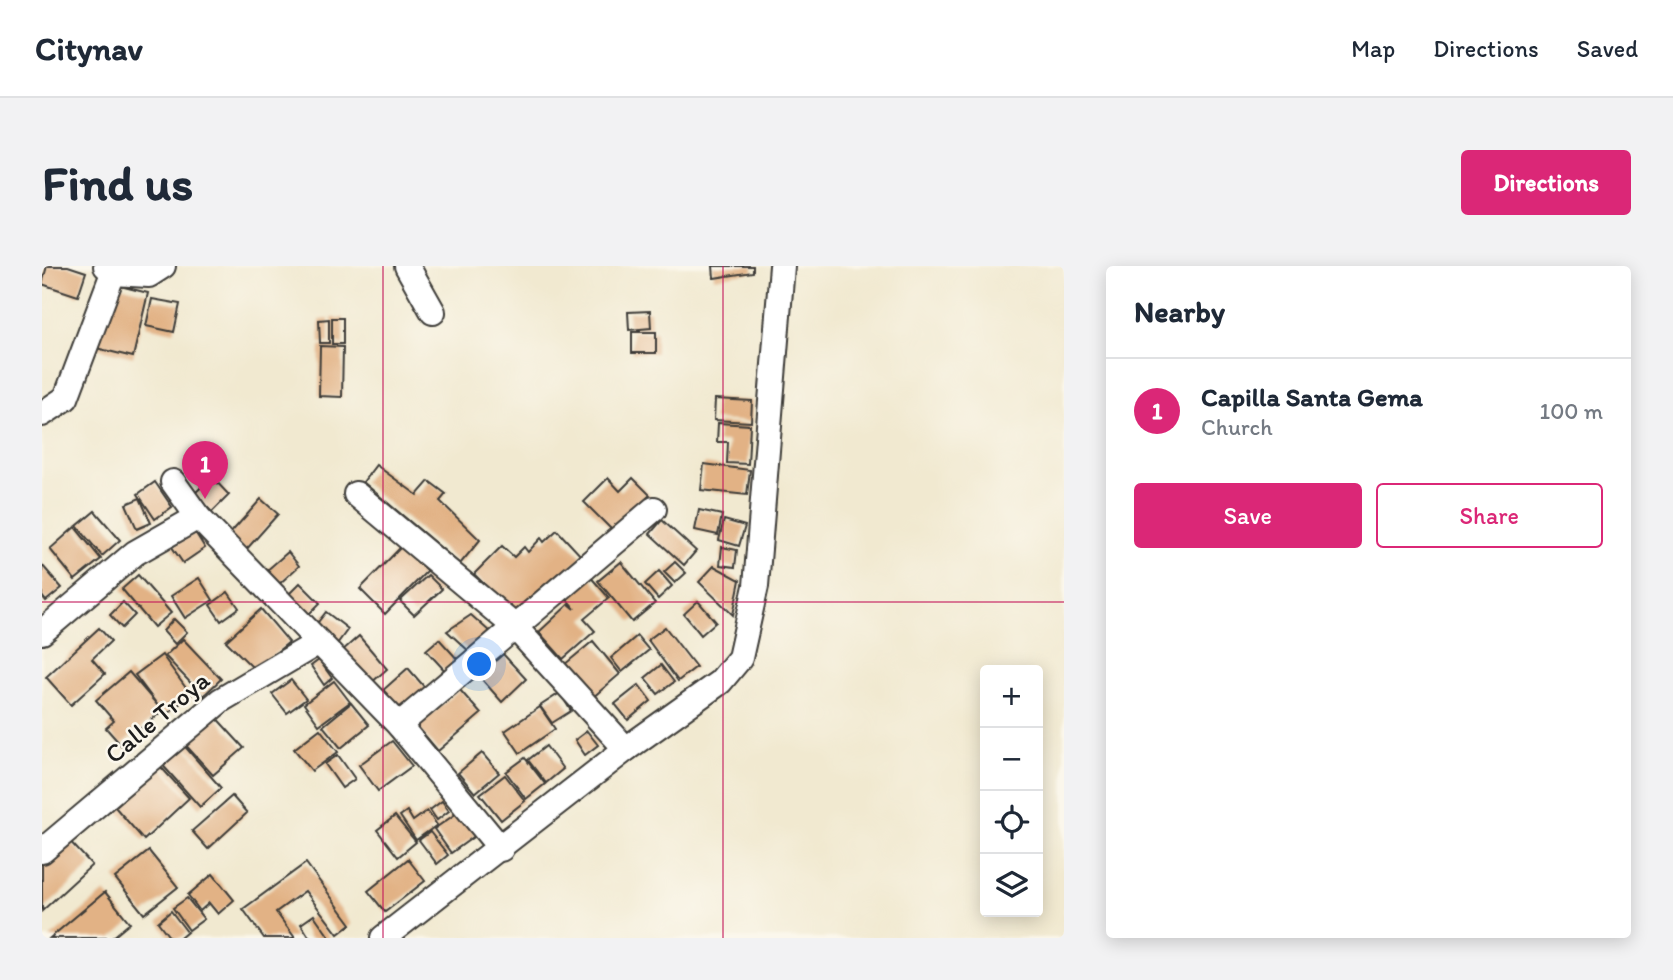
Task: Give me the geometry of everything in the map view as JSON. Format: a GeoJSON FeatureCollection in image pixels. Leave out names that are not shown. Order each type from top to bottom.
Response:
{"type":"FeatureCollection","features":[{"type":"Feature","properties":{"kind":"street"},"geometry":{"type":"LineString","coordinates":[[42,414],[66,398],[109,269],[149,275],[163,266]]}},
{"type":"Feature","properties":{"kind":"street"},"geometry":{"type":"LineString","coordinates":[[407,266],[433,312]]}},
{"type":"Feature","properties":{"kind":"street"},"geometry":{"type":"LineString","coordinates":[[383,938],[501,849],[626,749],[720,682],[740,658],[757,586],[782,266]]}},
{"type":"Feature","properties":{"kind":"street"},"geometry":{"type":"LineString","coordinates":[[173,482],[198,517],[399,725],[501,849]]}},
{"type":"Feature","properties":{"kind":"street"},"geometry":{"type":"LineString","coordinates":[[356,494],[514,626],[626,749]]}},
{"type":"Feature","properties":{"kind":"street"},"geometry":{"type":"LineString","coordinates":[[399,725],[654,509]]}},
{"type":"Feature","properties":{"kind":"street"},"geometry":{"type":"LineString","coordinates":[[42,632],[135,553],[198,517]]}},
{"type":"Feature","properties":{"kind":"street","name":"Calle Troya"},"geometry":{"type":"LineString","coordinates":[[42,850],[221,700],[318,642]]}},
{"type":"Feature","properties":{"kind":"building"},"geometry":{"type":"Polygon","coordinates":[[[47,266],[68,266],[86,272],[78,296],[42,284],[47,266]]]}},
{"type":"Feature","properties":{"kind":"building"},"geometry":{"type":"Polygon","coordinates":[[[713,266],[753,266],[753,272],[714,278],[713,266]]]}},
{"type":"Feature","properties":{"kind":"building"},"geometry":{"type":"Polygon","coordinates":[[[112,284],[148,293],[133,357],[96,348],[112,284]]]}},
{"type":"Feature","properties":{"kind":"building"},"geometry":{"type":"Polygon","coordinates":[[[152,299],[180,304],[174,332],[146,326],[152,299]]]}},
{"type":"Feature","properties":{"kind":"building"},"geometry":{"type":"Polygon","coordinates":[[[650,311],[651,328],[629,330],[628,312],[650,311]]]}},
{"type":"Feature","properties":{"kind":"building"},"geometry":{"type":"Polygon","coordinates":[[[332,318],[343,318],[343,344],[332,344],[332,318]]]}},
{"type":"Feature","properties":{"kind":"building"},"geometry":{"type":"Polygon","coordinates":[[[329,319],[329,343],[320,343],[319,320],[329,319]]]}},
{"type":"Feature","properties":{"kind":"building"},"geometry":{"type":"Polygon","coordinates":[[[632,332],[656,332],[656,353],[632,353],[632,332]]]}},
{"type":"Feature","properties":{"kind":"building"},"geometry":{"type":"Polygon","coordinates":[[[320,346],[343,347],[342,397],[319,396],[320,346]]]}},
{"type":"Feature","properties":{"kind":"building"},"geometry":{"type":"Polygon","coordinates":[[[715,399],[752,401],[751,422],[714,420],[715,399]]]}},
{"type":"Feature","properties":{"kind":"building"},"geometry":{"type":"Polygon","coordinates":[[[718,423],[750,425],[748,464],[727,463],[728,442],[717,442],[718,423]]]}},
{"type":"Feature","properties":{"kind":"building"},"geometry":{"type":"Polygon","coordinates":[[[704,464],[750,470],[747,495],[701,490],[704,464]]]}},
{"type":"Feature","properties":{"kind":"building"},"geometry":{"type":"Polygon","coordinates":[[[376,465],[417,495],[429,481],[446,494],[440,501],[480,540],[460,564],[363,482],[376,465]]]}},
{"type":"Feature","properties":{"kind":"building"},"geometry":{"type":"Polygon","coordinates":[[[212,477],[229,495],[212,512],[194,494],[212,477]]]}},
{"type":"Feature","properties":{"kind":"building"},"geometry":{"type":"Polygon","coordinates":[[[608,478],[620,491],[633,478],[650,495],[613,531],[584,502],[608,478]]]}},
{"type":"Feature","properties":{"kind":"building"},"geometry":{"type":"Polygon","coordinates":[[[155,482],[172,507],[155,519],[138,494],[155,482]]]}},
{"type":"Feature","properties":{"kind":"building"},"geometry":{"type":"Polygon","coordinates":[[[140,498],[151,523],[137,529],[126,504],[140,498]]]}},
{"type":"Feature","properties":{"kind":"building"},"geometry":{"type":"Polygon","coordinates":[[[261,499],[278,514],[245,551],[228,536],[261,499]]]}},
{"type":"Feature","properties":{"kind":"building"},"geometry":{"type":"Polygon","coordinates":[[[699,510],[722,515],[718,535],[695,530],[699,510]]]}},
{"type":"Feature","properties":{"kind":"building"},"geometry":{"type":"Polygon","coordinates":[[[95,511],[120,540],[102,556],[77,526],[95,511]]]}},
{"type":"Feature","properties":{"kind":"building"},"geometry":{"type":"Polygon","coordinates":[[[662,520],[696,551],[684,565],[650,534],[662,520]]]}},
{"type":"Feature","properties":{"kind":"building"},"geometry":{"type":"Polygon","coordinates":[[[724,520],[745,526],[739,546],[719,540],[724,520]]]}},
{"type":"Feature","properties":{"kind":"building"},"geometry":{"type":"Polygon","coordinates":[[[75,527],[101,559],[75,580],[50,549],[75,527]]]}},
{"type":"Feature","properties":{"kind":"building"},"geometry":{"type":"Polygon","coordinates":[[[557,530],[582,557],[519,619],[474,574],[502,546],[514,557],[524,547],[528,552],[541,538],[544,542],[557,530]]]}},
{"type":"Feature","properties":{"kind":"building"},"geometry":{"type":"Polygon","coordinates":[[[195,532],[205,548],[183,563],[172,547],[195,532]]]}},
{"type":"Feature","properties":{"kind":"building"},"geometry":{"type":"Polygon","coordinates":[[[402,546],[427,571],[385,614],[360,589],[402,546]]]}},
{"type":"Feature","properties":{"kind":"building"},"geometry":{"type":"Polygon","coordinates":[[[722,547],[737,550],[735,567],[720,565],[722,547]]]}},
{"type":"Feature","properties":{"kind":"building"},"geometry":{"type":"Polygon","coordinates":[[[288,552],[299,566],[277,586],[265,572],[288,552]]]}},
{"type":"Feature","properties":{"kind":"building"},"geometry":{"type":"Polygon","coordinates":[[[621,562],[655,603],[632,622],[598,581],[621,562]]]}},
{"type":"Feature","properties":{"kind":"building"},"geometry":{"type":"Polygon","coordinates":[[[675,562],[686,573],[675,583],[664,572],[675,562]]]}},
{"type":"Feature","properties":{"kind":"building"},"geometry":{"type":"Polygon","coordinates":[[[42,565],[62,588],[46,601],[42,596],[42,565]]]}},
{"type":"Feature","properties":{"kind":"building"},"geometry":{"type":"Polygon","coordinates":[[[714,566],[740,580],[733,615],[699,582],[714,566]]]}},
{"type":"Feature","properties":{"kind":"building"},"geometry":{"type":"Polygon","coordinates":[[[659,571],[672,586],[658,599],[645,584],[659,571]]]}},
{"type":"Feature","properties":{"kind":"building"},"geometry":{"type":"Polygon","coordinates":[[[588,574],[609,598],[584,619],[595,631],[563,659],[539,632],[569,604],[575,609],[564,596],[588,574]]]}},
{"type":"Feature","properties":{"kind":"building"},"geometry":{"type":"Polygon","coordinates":[[[138,575],[171,613],[154,627],[122,589],[138,575]]]}},
{"type":"Feature","properties":{"kind":"building"},"geometry":{"type":"Polygon","coordinates":[[[428,575],[442,589],[414,615],[400,601],[428,575]]]}},
{"type":"Feature","properties":{"kind":"building"},"geometry":{"type":"Polygon","coordinates":[[[199,578],[213,600],[185,618],[171,596],[199,578]]]}},
{"type":"Feature","properties":{"kind":"building"},"geometry":{"type":"Polygon","coordinates":[[[300,583],[320,603],[306,617],[286,597],[300,583]]]}},
{"type":"Feature","properties":{"kind":"building"},"geometry":{"type":"Polygon","coordinates":[[[228,592],[239,608],[221,621],[210,605],[228,592]]]}},
{"type":"Feature","properties":{"kind":"building"},"geometry":{"type":"Polygon","coordinates":[[[698,601],[716,622],[701,635],[684,614],[698,601]]]}},
{"type":"Feature","properties":{"kind":"building"},"geometry":{"type":"Polygon","coordinates":[[[123,602],[135,615],[122,628],[110,615],[123,602]]]}},
{"type":"Feature","properties":{"kind":"building"},"geometry":{"type":"Polygon","coordinates":[[[261,609],[289,642],[255,670],[226,641],[261,609]]]}},
{"type":"Feature","properties":{"kind":"building"},"geometry":{"type":"Polygon","coordinates":[[[326,612],[348,629],[337,644],[315,626],[326,612]]]}},
{"type":"Feature","properties":{"kind":"building"},"geometry":{"type":"Polygon","coordinates":[[[471,615],[490,632],[471,653],[447,631],[471,615]]]}},
{"type":"Feature","properties":{"kind":"building"},"geometry":{"type":"Polygon","coordinates":[[[174,619],[187,632],[175,644],[163,631],[174,619]]]}},
{"type":"Feature","properties":{"kind":"building"},"geometry":{"type":"Polygon","coordinates":[[[665,627],[696,667],[678,681],[648,640],[665,627]]]}},
{"type":"Feature","properties":{"kind":"building"},"geometry":{"type":"Polygon","coordinates":[[[99,628],[111,641],[92,659],[105,674],[71,705],[46,677],[99,628]]]}},
{"type":"Feature","properties":{"kind":"building"},"geometry":{"type":"Polygon","coordinates":[[[359,636],[387,669],[371,683],[342,651],[359,636]]]}},
{"type":"Feature","properties":{"kind":"building"},"geometry":{"type":"Polygon","coordinates":[[[637,636],[649,650],[622,672],[611,658],[637,636]]]}},
{"type":"Feature","properties":{"kind":"building"},"geometry":{"type":"Polygon","coordinates":[[[183,639],[221,679],[203,696],[165,656],[183,639]]]}},
{"type":"Feature","properties":{"kind":"building"},"geometry":{"type":"Polygon","coordinates":[[[439,639],[459,661],[447,673],[426,650],[439,639]]]}},
{"type":"Feature","properties":{"kind":"building"},"geometry":{"type":"Polygon","coordinates":[[[593,641],[620,674],[592,698],[564,665],[593,641]]]}},
{"type":"Feature","properties":{"kind":"building"},"geometry":{"type":"Polygon","coordinates":[[[503,654],[526,679],[502,702],[479,676],[503,654]]]}},
{"type":"Feature","properties":{"kind":"building"},"geometry":{"type":"Polygon","coordinates":[[[162,655],[191,695],[165,715],[162,711],[121,745],[106,728],[114,721],[96,700],[129,672],[159,707],[135,675],[162,655]]]}},
{"type":"Feature","properties":{"kind":"building"},"geometry":{"type":"Polygon","coordinates":[[[319,660],[332,678],[324,685],[311,666],[319,660]]]}},
{"type":"Feature","properties":{"kind":"building"},"geometry":{"type":"Polygon","coordinates":[[[661,665],[674,682],[658,694],[645,678],[661,665]]]}},
{"type":"Feature","properties":{"kind":"building"},"geometry":{"type":"Polygon","coordinates":[[[408,668],[427,690],[401,714],[381,692],[408,668]]]}},
{"type":"Feature","properties":{"kind":"building"},"geometry":{"type":"Polygon","coordinates":[[[291,680],[306,699],[287,713],[272,694],[291,680]]]}},
{"type":"Feature","properties":{"kind":"building"},"geometry":{"type":"Polygon","coordinates":[[[334,681],[350,702],[319,725],[304,704],[334,681]]]}},
{"type":"Feature","properties":{"kind":"building"},"geometry":{"type":"Polygon","coordinates":[[[639,685],[651,701],[628,720],[615,704],[639,685]]]}},
{"type":"Feature","properties":{"kind":"building"},"geometry":{"type":"Polygon","coordinates":[[[460,690],[481,714],[438,751],[417,726],[460,690]]]}},
{"type":"Feature","properties":{"kind":"building"},"geometry":{"type":"Polygon","coordinates":[[[560,693],[571,711],[552,723],[540,706],[560,693]]]}},
{"type":"Feature","properties":{"kind":"building"},"geometry":{"type":"Polygon","coordinates":[[[351,703],[369,725],[341,748],[323,726],[351,703]]]}},
{"type":"Feature","properties":{"kind":"building"},"geometry":{"type":"Polygon","coordinates":[[[540,707],[555,729],[520,753],[505,731],[540,707]]]}},
{"type":"Feature","properties":{"kind":"building"},"geometry":{"type":"Polygon","coordinates":[[[212,713],[244,748],[213,775],[181,740],[212,713]]]}},
{"type":"Feature","properties":{"kind":"building"},"geometry":{"type":"Polygon","coordinates":[[[320,729],[338,752],[312,771],[294,749],[320,729]]]}},
{"type":"Feature","properties":{"kind":"building"},"geometry":{"type":"Polygon","coordinates":[[[587,731],[598,745],[585,755],[575,740],[587,731]]]}},
{"type":"Feature","properties":{"kind":"building"},"geometry":{"type":"Polygon","coordinates":[[[392,741],[412,766],[378,791],[359,765],[392,741]]]}},
{"type":"Feature","properties":{"kind":"building"},"geometry":{"type":"Polygon","coordinates":[[[181,742],[221,788],[200,807],[159,761],[181,742]]]}},
{"type":"Feature","properties":{"kind":"building"},"geometry":{"type":"Polygon","coordinates":[[[546,746],[563,769],[546,783],[528,760],[546,746]]]}},
{"type":"Feature","properties":{"kind":"building"},"geometry":{"type":"Polygon","coordinates":[[[482,753],[499,773],[475,793],[458,773],[482,753]]]}},
{"type":"Feature","properties":{"kind":"building"},"geometry":{"type":"Polygon","coordinates":[[[338,755],[355,779],[342,788],[325,764],[338,755]]]}},
{"type":"Feature","properties":{"kind":"building"},"geometry":{"type":"Polygon","coordinates":[[[525,758],[545,784],[526,799],[506,772],[525,758]]]}},
{"type":"Feature","properties":{"kind":"building"},"geometry":{"type":"Polygon","coordinates":[[[160,766],[189,798],[144,840],[115,807],[160,766]]]}},
{"type":"Feature","properties":{"kind":"building"},"geometry":{"type":"Polygon","coordinates":[[[505,775],[525,801],[501,820],[480,794],[505,775]]]}},
{"type":"Feature","properties":{"kind":"building"},"geometry":{"type":"Polygon","coordinates":[[[232,796],[247,813],[208,849],[192,831],[232,796]]]}},
{"type":"Feature","properties":{"kind":"building"},"geometry":{"type":"Polygon","coordinates":[[[442,801],[449,811],[437,820],[430,810],[442,801]]]}},
{"type":"Feature","properties":{"kind":"building"},"geometry":{"type":"Polygon","coordinates":[[[407,811],[413,821],[427,811],[437,825],[416,840],[400,816],[407,811]]]}},
{"type":"Feature","properties":{"kind":"building"},"geometry":{"type":"Polygon","coordinates":[[[460,811],[476,835],[451,853],[434,829],[460,811]]]}},
{"type":"Feature","properties":{"kind":"building"},"geometry":{"type":"Polygon","coordinates":[[[395,816],[416,842],[398,857],[377,830],[395,816]]]}},
{"type":"Feature","properties":{"kind":"building"},"geometry":{"type":"Polygon","coordinates":[[[430,832],[448,855],[437,864],[419,840],[430,832]]]}},
{"type":"Feature","properties":{"kind":"building"},"geometry":{"type":"Polygon","coordinates":[[[66,837],[92,865],[42,911],[42,856],[47,852],[52,859],[61,851],[57,845],[66,837]]]}},
{"type":"Feature","properties":{"kind":"building"},"geometry":{"type":"Polygon","coordinates":[[[149,851],[178,887],[144,914],[115,878],[149,851]]]}},
{"type":"Feature","properties":{"kind":"building"},"geometry":{"type":"Polygon","coordinates":[[[408,859],[425,881],[385,912],[368,891],[408,859]]]}},
{"type":"Feature","properties":{"kind":"building"},"geometry":{"type":"Polygon","coordinates":[[[306,863],[351,924],[338,934],[305,891],[276,912],[295,938],[264,938],[243,909],[306,863]]]}},
{"type":"Feature","properties":{"kind":"building"},"geometry":{"type":"Polygon","coordinates":[[[213,874],[234,900],[218,914],[209,903],[200,911],[188,895],[213,874]]]}},
{"type":"Feature","properties":{"kind":"building"},"geometry":{"type":"Polygon","coordinates":[[[105,892],[130,923],[112,938],[50,938],[105,892]]]}},
{"type":"Feature","properties":{"kind":"building"},"geometry":{"type":"Polygon","coordinates":[[[187,898],[204,919],[189,930],[173,908],[187,898]]]}},
{"type":"Feature","properties":{"kind":"building"},"geometry":{"type":"Polygon","coordinates":[[[171,911],[187,932],[180,938],[170,938],[158,922],[171,911]]]}},
{"type":"Feature","properties":{"kind":"building"},"geometry":{"type":"Polygon","coordinates":[[[314,915],[330,938],[310,938],[301,924],[314,915]]]}},
{"type":"Feature","properties":{"kind":"place","name":"Capilla Santa Gema"},"geometry":{"type":"Point","coordinates":[205,499]}}]}
